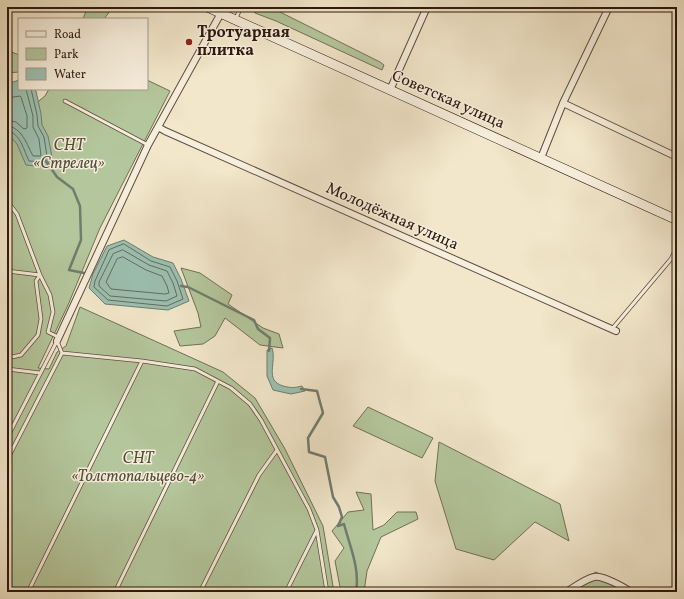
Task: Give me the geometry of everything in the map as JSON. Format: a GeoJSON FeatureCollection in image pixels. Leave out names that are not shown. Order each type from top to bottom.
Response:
{"type":"FeatureCollection","features":[{"type":"Feature","properties":{"kind":"street","name":"Советская улица"},"geometry":{"type":"LineString","coordinates":[[207,7],[677,220]]}},
{"type":"Feature","properties":{"kind":"street"},"geometry":{"type":"LineString","coordinates":[[390,90],[426,7]]}},
{"type":"Feature","properties":{"kind":"street"},"geometry":{"type":"LineString","coordinates":[[541,158],[563,103],[609,7]]}},
{"type":"Feature","properties":{"kind":"street"},"geometry":{"type":"LineString","coordinates":[[57,339],[148,145],[221,13]]}},
{"type":"Feature","properties":{"kind":"street"},"geometry":{"type":"LineString","coordinates":[[563,103],[677,157]]}},
{"type":"Feature","properties":{"kind":"street","name":"Молодёжная улица"},"geometry":{"type":"LineString","coordinates":[[158,127],[172,135],[614,330]]}},
{"type":"Feature","properties":{"kind":"street"},"geometry":{"type":"LineString","coordinates":[[566,592],[594,577],[599,577],[622,586],[631,592]]}},
{"type":"Feature","properties":{"kind":"lane"},"geometry":{"type":"LineString","coordinates":[[235,20],[241,7]]}},
{"type":"Feature","properties":{"kind":"lane"},"geometry":{"type":"LineString","coordinates":[[65,101],[148,145]]}},
{"type":"Feature","properties":{"kind":"lane"},"geometry":{"type":"LineString","coordinates":[[7,201],[16,214],[40,275],[50,295],[53,312],[48,332]]}},
{"type":"Feature","properties":{"kind":"lane"},"geometry":{"type":"LineString","coordinates":[[614,330],[671,259],[677,247]]}},
{"type":"Feature","properties":{"kind":"lane"},"geometry":{"type":"LineString","coordinates":[[7,271],[40,275]]}},
{"type":"Feature","properties":{"kind":"lane"},"geometry":{"type":"LineString","coordinates":[[7,358],[20,355],[38,335],[41,319],[36,281],[40,275]]}},
{"type":"Feature","properties":{"kind":"lane"},"geometry":{"type":"LineString","coordinates":[[7,460],[62,354],[57,339],[48,332],[39,328]]}},
{"type":"Feature","properties":{"kind":"lane"},"geometry":{"type":"LineString","coordinates":[[7,438],[57,339]]}},
{"type":"Feature","properties":{"kind":"lane"},"geometry":{"type":"LineString","coordinates":[[62,354],[142,361],[195,369],[231,388],[250,404],[261,420],[309,509],[317,530],[327,592]]}},
{"type":"Feature","properties":{"kind":"lane"},"geometry":{"type":"LineString","coordinates":[[28,592],[142,361]]}},
{"type":"Feature","properties":{"kind":"lane"},"geometry":{"type":"LineString","coordinates":[[7,369],[40,373]]}},
{"type":"Feature","properties":{"kind":"lane"},"geometry":{"type":"LineString","coordinates":[[115,592],[218,381]]}},
{"type":"Feature","properties":{"kind":"lane"},"geometry":{"type":"LineString","coordinates":[[200,592],[258,475],[277,450]]}},
{"type":"Feature","properties":{"kind":"lane"},"geometry":{"type":"LineString","coordinates":[[286,592],[317,530]]}},
{"type":"Feature","properties":{"kind":"lane"},"geometry":{"type":"LineString","coordinates":[[618,592],[622,586]]}},
{"type":"Feature","properties":{"kind":"green space"},"geometry":{"type":"Polygon","coordinates":[[[85,7],[113,7],[105,18],[83,18],[86,11],[85,7]]]}},
{"type":"Feature","properties":{"kind":"green space"},"geometry":{"type":"Polygon","coordinates":[[[253,7],[270,7],[380,62],[384,65],[382,70],[276,21],[255,13],[253,7]]]}},
{"type":"Feature","properties":{"kind":"green space"},"geometry":{"type":"Polygon","coordinates":[[[7,50],[18,55],[18,72],[7,73],[7,50]]]}},
{"type":"Feature","properties":{"kind":"green space","name":"СНТ «Толстопальцево-4»"},"geometry":{"type":"Polygon","coordinates":[[[148,80],[170,91],[100,228],[68,305],[38,368],[49,369],[57,352],[66,346],[80,307],[223,372],[255,398],[285,449],[323,526],[334,592],[7,592],[7,127],[45,96],[48,90],[148,90],[148,80]]]}},
{"type":"Feature","properties":{"kind":"green space"},"geometry":{"type":"Polygon","coordinates":[[[181,268],[200,273],[232,295],[228,304],[263,328],[279,334],[283,348],[260,345],[225,318],[215,336],[203,344],[180,346],[174,331],[201,327],[198,313],[181,268]]]}},
{"type":"Feature","properties":{"kind":"green space"},"geometry":{"type":"Polygon","coordinates":[[[368,407],[433,438],[422,458],[353,426],[368,407]]]}},
{"type":"Feature","properties":{"kind":"green space"},"geometry":{"type":"Polygon","coordinates":[[[439,442],[560,504],[569,541],[535,522],[494,560],[456,549],[435,481],[439,442]]]}},
{"type":"Feature","properties":{"kind":"green space"},"geometry":{"type":"Polygon","coordinates":[[[356,492],[371,494],[373,530],[384,525],[397,512],[416,512],[418,519],[381,537],[367,571],[364,592],[341,592],[335,561],[344,548],[332,531],[348,512],[364,510],[356,492]]]}},
{"type":"Feature","properties":{"kind":"green space"},"geometry":{"type":"Polygon","coordinates":[[[596,572],[631,592],[559,592],[596,572]]]}},
{"type":"Feature","properties":{"kind":"water"},"geometry":{"type":"Polygon","coordinates":[[[18,80],[18,90],[36,91],[42,125],[48,136],[52,157],[46,167],[26,165],[17,144],[7,133],[7,84],[18,80]]]}},
{"type":"Feature","properties":{"kind":"water"},"geometry":{"type":"Polygon","coordinates":[[[124,240],[153,257],[173,263],[189,301],[168,310],[105,304],[89,288],[93,274],[107,246],[124,240]]]}},
{"type":"Feature","properties":{"kind":"water"},"geometry":{"type":"Polygon","coordinates":[[[272,348],[272,375],[274,380],[286,387],[292,388],[302,386],[305,391],[291,394],[273,390],[267,376],[267,350],[272,348]]]}},
{"type":"Feature","properties":{"kind":"waterway"},"geometry":{"type":"LineString","coordinates":[[46,161],[57,177],[73,189],[80,206],[81,240],[69,270],[84,273]]}},
{"type":"Feature","properties":{"kind":"waterway"},"geometry":{"type":"LineString","coordinates":[[181,286],[188,287],[254,320],[258,329],[270,338],[269,351]]}},
{"type":"Feature","properties":{"kind":"waterway"},"geometry":{"type":"LineString","coordinates":[[301,389],[317,391],[323,413],[308,438],[309,452],[325,457],[333,497],[339,507],[342,517],[338,526],[344,524],[356,566],[356,592]]}},
{"type":"Feature","properties":{"kind":"place","name":"Тротуарная плитка"},"geometry":{"type":"Point","coordinates":[189,42]}},
{"type":"Feature","properties":{"kind":"park label","name":"СНТ «Стрелец»"},"geometry":{"type":"Point","coordinates":[69,155]}}]}
